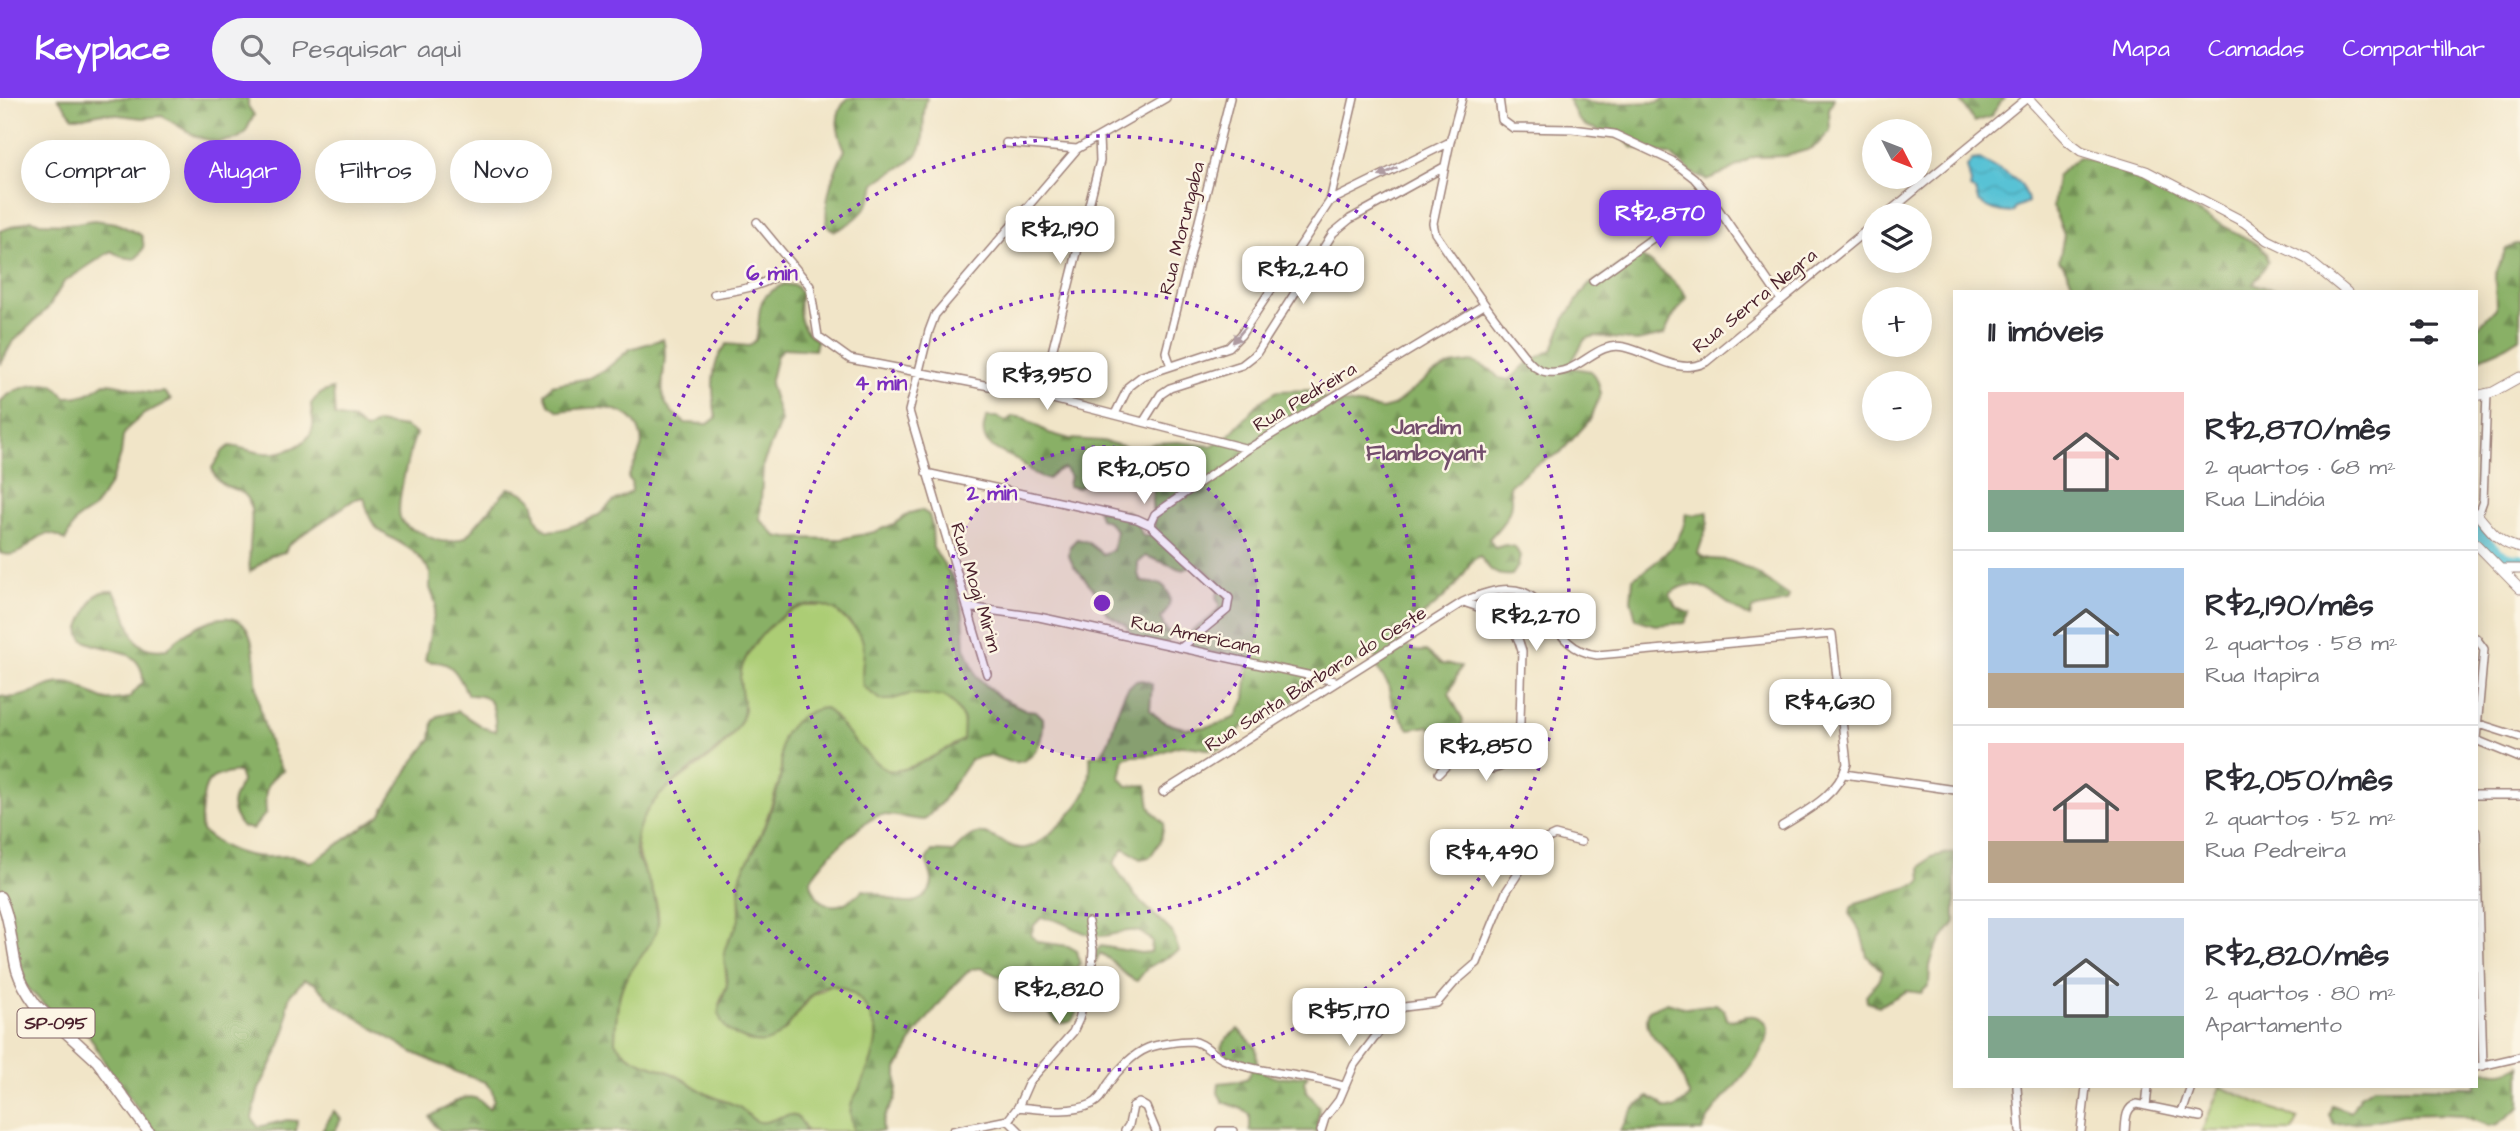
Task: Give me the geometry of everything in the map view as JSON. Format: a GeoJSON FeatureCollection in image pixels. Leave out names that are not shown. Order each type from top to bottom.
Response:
{"type":"FeatureCollection","features":[{"type":"Feature","properties":{"kind":"main road","name":"SP-095"},"geometry":{"type":"LineString","coordinates":[[0,897],[17,969],[29,995],[36,1005],[97,1061],[148,1131]]}},
{"type":"Feature","properties":{"kind":"street","name":"Rua Mogi Mirim"},"geometry":{"type":"LineString","coordinates":[[987,674],[909,411],[935,315],[1077,149],[1166,98]]}},
{"type":"Feature","properties":{"kind":"street","name":"Rua Morungaba"},"geometry":{"type":"LineString","coordinates":[[1171,366],[1166,352],[1230,98]]}},
{"type":"Feature","properties":{"kind":"street"},"geometry":{"type":"LineString","coordinates":[[1115,414],[1129,386],[1142,376],[1230,347],[1241,335],[1330,201],[1354,98]]}},
{"type":"Feature","properties":{"kind":"street","name":"Rua Serra Negra"},"geometry":{"type":"LineString","coordinates":[[1462,98],[1444,167],[1433,223],[1435,233],[1484,305],[1535,366],[1553,373],[1574,367],[1602,349],[1612,346],[1624,347],[1679,366],[1697,366],[1706,362],[1862,234]]}},
{"type":"Feature","properties":{"kind":"street"},"geometry":{"type":"LineString","coordinates":[[1499,98],[1503,120],[1513,128],[1572,129],[1615,134],[1672,161],[1694,178],[1710,197],[1781,300]]}},
{"type":"Feature","properties":{"kind":"street"},"geometry":{"type":"LineString","coordinates":[[1900,203],[2028,98],[2069,142],[2081,150],[2146,171],[2244,222],[2268,240],[2307,259],[2345,290]]}},
{"type":"Feature","properties":{"kind":"street"},"geometry":{"type":"LineString","coordinates":[[1041,396],[1101,161],[1099,137]]}},
{"type":"Feature","properties":{"kind":"street"},"geometry":{"type":"LineString","coordinates":[[1330,201],[1450,142]]}},
{"type":"Feature","properties":{"kind":"street"},"geometry":{"type":"LineString","coordinates":[[1006,143],[1077,149]]}},
{"type":"Feature","properties":{"kind":"street"},"geometry":{"type":"LineString","coordinates":[[1144,421],[1161,394],[1170,388],[1242,365],[1256,354],[1333,233],[1350,219],[1444,167]]}},
{"type":"Feature","properties":{"kind":"street"},"geometry":{"type":"LineString","coordinates":[[1593,281],[1710,197]]}},
{"type":"Feature","properties":{"kind":"street"},"geometry":{"type":"LineString","coordinates":[[757,222],[810,286],[818,336],[850,359],[1041,396],[1248,449]]}},
{"type":"Feature","properties":{"kind":"street"},"geometry":{"type":"LineString","coordinates":[[714,294],[750,289],[771,281],[793,266]]}},
{"type":"Feature","properties":{"kind":"street","name":"Rua Pedreira"},"geometry":{"type":"LineString","coordinates":[[1150,525],[1155,514],[1248,449],[1484,305]]}},
{"type":"Feature","properties":{"kind":"street"},"geometry":{"type":"LineString","coordinates":[[2478,395],[2520,377]]}},
{"type":"Feature","properties":{"kind":"street"},"geometry":{"type":"LineString","coordinates":[[2478,512],[2483,501],[2487,393]]}},
{"type":"Feature","properties":{"kind":"street"},"geometry":{"type":"LineString","coordinates":[[926,473],[1137,519],[1150,525],[1229,598],[1227,610],[1182,647]]}},
{"type":"Feature","properties":{"kind":"street"},"geometry":{"type":"LineString","coordinates":[[2478,515],[2498,540],[2520,548]]}},
{"type":"Feature","properties":{"kind":"street"},"geometry":{"type":"LineString","coordinates":[[2478,551],[2502,569],[2520,589]]}},
{"type":"Feature","properties":{"kind":"street"},"geometry":{"type":"LineString","coordinates":[[2502,569],[2520,569]]}},
{"type":"Feature","properties":{"kind":"street","name":"Rua Santa Bárbara do Oeste"},"geometry":{"type":"LineString","coordinates":[[1163,792],[1463,602],[1480,594],[1510,588],[1523,591],[1548,612],[1571,645],[1582,653],[1597,655],[1832,634],[1847,764],[1843,774]]}},
{"type":"Feature","properties":{"kind":"street"},"geometry":{"type":"LineString","coordinates":[[1439,773],[1462,749],[1470,752],[1484,769],[1509,765],[1519,755],[1522,651],[1518,637],[1500,615],[1463,602]]}},
{"type":"Feature","properties":{"kind":"street","name":"Rua Americana"},"geometry":{"type":"LineString","coordinates":[[967,607],[1039,617],[1335,681]]}},
{"type":"Feature","properties":{"kind":"street"},"geometry":{"type":"LineString","coordinates":[[2478,641],[2484,649],[2478,712]]}},
{"type":"Feature","properties":{"kind":"street"},"geometry":{"type":"LineString","coordinates":[[2478,723],[2520,737]]}},
{"type":"Feature","properties":{"kind":"street"},"geometry":{"type":"LineString","coordinates":[[2478,740],[2520,758]]}},
{"type":"Feature","properties":{"kind":"street"},"geometry":{"type":"LineString","coordinates":[[1782,826],[1833,790],[1843,774],[1953,790]]}},
{"type":"Feature","properties":{"kind":"street"},"geometry":{"type":"LineString","coordinates":[[2478,796],[2520,795]]}},
{"type":"Feature","properties":{"kind":"street"},"geometry":{"type":"LineString","coordinates":[[1321,1131],[1325,1118],[1339,1100],[1343,1086],[1360,1056],[1391,1016],[1404,1007],[1437,1003],[1455,982],[1477,963],[1501,902],[1538,843],[1555,835],[1581,842]]}},
{"type":"Feature","properties":{"kind":"street"},"geometry":{"type":"LineString","coordinates":[[953,1131],[1008,1120],[1018,1107],[1029,1082],[1073,1032],[1092,968],[1093,950],[1088,922]]}},
{"type":"Feature","properties":{"kind":"street"},"geometry":{"type":"LineString","coordinates":[[2478,962],[2480,1067],[2520,1057]]}},
{"type":"Feature","properties":{"kind":"street"},"geometry":{"type":"LineString","coordinates":[[1018,1107],[1058,1110],[1079,1108],[1093,1103],[1103,1096],[1107,1085],[1126,1063],[1149,1047],[1191,1041],[1222,1059],[1275,1074],[1316,1078],[1343,1086]]}},
{"type":"Feature","properties":{"kind":"street"},"geometry":{"type":"LineString","coordinates":[[2017,1088],[2020,1131]]}},
{"type":"Feature","properties":{"kind":"street"},"geometry":{"type":"LineString","coordinates":[[2081,1131],[2087,1088]]}},
{"type":"Feature","properties":{"kind":"street"},"geometry":{"type":"LineString","coordinates":[[2146,1106],[2148,1088]]}},
{"type":"Feature","properties":{"kind":"street"},"geometry":{"type":"LineString","coordinates":[[2182,1113],[2191,1088]]}},
{"type":"Feature","properties":{"kind":"street"},"geometry":{"type":"LineString","coordinates":[[1125,1131],[1133,1106],[1139,1104],[1146,1107],[1156,1131]]}},
{"type":"Feature","properties":{"kind":"street"},"geometry":{"type":"LineString","coordinates":[[2125,1131],[2131,1106],[2146,1106],[2200,1117]]}},
{"type":"Feature","properties":{"kind":"street"},"geometry":{"type":"LineString","coordinates":[[1008,1120],[1019,1131]]}},
{"type":"Feature","properties":{"kind":"street"},"geometry":{"type":"LineString","coordinates":[[1220,1131],[1233,1131]]}},
{"type":"Feature","properties":{"kind":"green space"},"geometry":{"type":"Polygon","coordinates":[[[58,98],[248,98],[248,106],[254,115],[245,133],[230,140],[197,137],[162,116],[142,118],[103,113],[73,117],[58,98]]]}},
{"type":"Feature","properties":{"kind":"green space"},"geometry":{"type":"Polygon","coordinates":[[[848,98],[927,98],[923,138],[917,154],[905,165],[875,183],[862,213],[835,231],[827,226],[827,206],[833,177],[845,150],[840,137],[838,117],[848,98]]]}},
{"type":"Feature","properties":{"kind":"green space"},"geometry":{"type":"Polygon","coordinates":[[[1665,98],[1834,98],[1829,109],[1830,131],[1817,145],[1786,156],[1753,157],[1706,180],[1696,176],[1671,155],[1632,147],[1623,138],[1586,126],[1578,119],[1568,99],[1599,104],[1659,102],[1665,98]]]}},
{"type":"Feature","properties":{"kind":"green space"},"geometry":{"type":"Polygon","coordinates":[[[1959,98],[2004,98],[1990,117],[1974,122],[1959,98]]]}},
{"type":"Feature","properties":{"kind":"green space"},"geometry":{"type":"Polygon","coordinates":[[[2078,157],[2110,165],[2259,245],[2266,253],[2268,262],[2253,284],[2275,290],[2076,290],[2059,261],[2064,235],[2053,207],[2057,176],[2078,157]]]}},
{"type":"Feature","properties":{"kind":"green space"},"geometry":{"type":"Polygon","coordinates":[[[31,220],[41,223],[70,224],[94,220],[116,223],[141,235],[143,248],[135,259],[122,257],[111,251],[64,282],[48,308],[12,343],[0,365],[0,231],[31,220]]]}},
{"type":"Feature","properties":{"kind":"green space"},"geometry":{"type":"Polygon","coordinates":[[[2520,244],[2520,337],[2478,359],[2478,326],[2496,308],[2495,276],[2506,248],[2520,244]]]}},
{"type":"Feature","properties":{"kind":"green space"},"geometry":{"type":"Polygon","coordinates":[[[1641,256],[1673,281],[1687,298],[1672,318],[1664,335],[1637,341],[1595,336],[1585,339],[1570,365],[1591,371],[1598,382],[1601,394],[1590,420],[1560,453],[1533,466],[1509,486],[1511,502],[1508,515],[1489,539],[1495,548],[1505,545],[1515,547],[1520,556],[1518,566],[1512,575],[1501,575],[1490,569],[1480,556],[1476,558],[1446,595],[1398,635],[1410,648],[1426,651],[1442,664],[1461,666],[1449,694],[1463,720],[1458,740],[1442,741],[1429,726],[1409,729],[1392,704],[1388,684],[1377,668],[1375,652],[1344,669],[1310,678],[1310,684],[1288,706],[1268,709],[1242,727],[1220,749],[1180,746],[1148,756],[1124,758],[1120,778],[1127,786],[1147,785],[1150,807],[1164,823],[1161,840],[1150,857],[1140,859],[1124,848],[1113,864],[1136,897],[1172,932],[1179,951],[1148,967],[1137,981],[1100,953],[1096,961],[1094,953],[1101,946],[1141,953],[1151,952],[1152,942],[1140,932],[1092,935],[1056,920],[1041,918],[1034,925],[1031,935],[1038,942],[1068,946],[1077,951],[1080,963],[1062,986],[1077,1013],[1074,1019],[1058,1023],[1042,1006],[1016,992],[1000,977],[981,968],[971,969],[956,983],[916,1033],[897,1069],[895,1099],[885,1116],[883,1131],[854,1131],[851,1105],[869,1066],[876,1037],[868,1011],[850,991],[827,986],[815,992],[786,1028],[775,1038],[762,1042],[745,1039],[730,1031],[723,1024],[719,1013],[727,980],[724,953],[740,914],[741,877],[773,804],[781,774],[783,737],[791,726],[806,714],[825,708],[874,761],[887,770],[895,771],[937,755],[963,740],[964,720],[954,704],[944,696],[910,694],[880,700],[863,686],[864,651],[861,636],[843,617],[824,606],[805,606],[793,610],[782,616],[762,635],[742,668],[740,679],[744,710],[736,729],[712,754],[658,796],[640,825],[635,848],[652,889],[658,921],[654,937],[621,990],[615,1036],[615,1042],[634,1059],[671,1073],[709,1095],[739,1107],[756,1121],[795,1116],[806,1131],[441,1131],[430,1117],[461,1099],[476,1098],[489,1109],[494,1100],[492,1090],[485,1082],[412,1052],[335,1004],[314,983],[304,980],[290,995],[287,1025],[259,1089],[252,1118],[258,1127],[287,1120],[297,1121],[296,1131],[154,1131],[108,1068],[89,1035],[55,1016],[25,985],[0,893],[0,696],[17,697],[65,683],[76,685],[107,700],[129,698],[143,682],[140,667],[133,658],[87,642],[81,637],[82,622],[93,599],[100,593],[113,591],[136,640],[153,650],[167,649],[188,632],[212,620],[227,618],[238,621],[246,628],[251,638],[263,719],[270,743],[283,770],[269,783],[265,799],[266,813],[253,829],[242,827],[234,815],[233,799],[242,781],[239,772],[219,775],[207,784],[201,814],[202,831],[224,847],[240,853],[258,857],[293,856],[309,862],[314,861],[380,815],[410,766],[431,739],[433,722],[438,716],[458,711],[484,728],[496,731],[493,709],[488,700],[477,695],[468,695],[458,676],[447,665],[425,660],[436,604],[430,588],[430,571],[414,552],[375,526],[364,497],[355,499],[289,544],[285,552],[271,555],[250,572],[250,504],[243,493],[220,482],[212,468],[223,451],[230,446],[270,453],[286,451],[301,444],[311,433],[313,426],[311,404],[326,391],[333,389],[335,416],[353,420],[366,430],[377,423],[405,427],[416,434],[401,491],[399,513],[401,520],[408,527],[440,541],[450,542],[466,537],[508,488],[528,496],[539,524],[545,529],[562,529],[597,516],[632,491],[628,478],[642,442],[637,426],[631,418],[612,409],[559,411],[549,404],[545,394],[552,385],[589,378],[605,370],[630,349],[663,339],[664,400],[685,423],[708,424],[716,418],[713,379],[721,352],[727,344],[749,346],[756,340],[762,301],[784,284],[796,286],[801,294],[799,308],[803,326],[817,340],[815,350],[784,348],[777,355],[770,384],[781,421],[763,464],[760,519],[776,536],[841,539],[874,532],[921,510],[929,515],[933,548],[955,581],[963,615],[965,647],[977,677],[999,697],[1026,710],[1036,711],[1043,718],[1039,745],[1031,756],[1015,762],[988,756],[970,760],[941,803],[924,820],[886,815],[874,818],[830,855],[811,881],[817,896],[828,904],[840,905],[863,890],[910,903],[929,892],[932,881],[926,860],[932,851],[953,852],[967,838],[979,834],[991,836],[1014,847],[1025,848],[1042,840],[1061,824],[1087,789],[1090,756],[1101,754],[1109,740],[1122,698],[1134,682],[1142,680],[1152,684],[1150,710],[1169,724],[1180,727],[1202,728],[1225,722],[1236,717],[1245,699],[1249,659],[1190,648],[1185,639],[1213,616],[1220,606],[1216,597],[1219,591],[1216,580],[1199,564],[1183,570],[1146,556],[1138,563],[1138,574],[1142,582],[1162,584],[1169,597],[1169,605],[1161,618],[1164,627],[1171,634],[1167,643],[1157,647],[1131,634],[1126,625],[1109,615],[1069,556],[1070,546],[1077,539],[1087,542],[1103,554],[1113,550],[1116,530],[1109,522],[1100,518],[1097,509],[1127,511],[1134,518],[1143,536],[1153,536],[1155,522],[1152,495],[1160,481],[1160,471],[1141,463],[1111,481],[1087,482],[1078,488],[1068,486],[1070,476],[1064,468],[1048,479],[1043,478],[990,445],[984,434],[987,417],[1006,421],[1013,416],[1024,418],[1049,433],[1070,439],[1103,441],[1134,449],[1156,443],[1178,442],[1211,446],[1228,436],[1260,402],[1277,391],[1310,390],[1327,400],[1382,409],[1393,406],[1432,374],[1451,365],[1473,362],[1491,370],[1499,378],[1510,380],[1526,364],[1553,349],[1564,320],[1587,286],[1641,256]]]}},
{"type":"Feature","properties":{"kind":"green space"},"geometry":{"type":"Polygon","coordinates":[[[105,383],[148,392],[164,392],[171,400],[144,414],[129,427],[123,436],[121,455],[110,484],[93,509],[76,520],[65,541],[55,535],[46,534],[19,552],[10,555],[0,553],[1,401],[18,389],[31,386],[53,384],[66,397],[72,397],[87,394],[105,383]]]}},
{"type":"Feature","properties":{"kind":"green space"},"geometry":{"type":"Polygon","coordinates":[[[1708,512],[1708,523],[1698,553],[1705,558],[1730,561],[1761,576],[1789,596],[1787,602],[1752,609],[1750,617],[1712,592],[1692,585],[1681,587],[1670,594],[1677,607],[1691,613],[1685,623],[1655,625],[1636,619],[1631,600],[1633,578],[1660,559],[1675,543],[1681,533],[1686,513],[1694,515],[1708,512]]]}},
{"type":"Feature","properties":{"kind":"green space"},"geometry":{"type":"Polygon","coordinates":[[[803,606],[834,609],[859,632],[864,641],[865,652],[863,686],[870,692],[885,699],[913,694],[944,696],[958,710],[964,726],[963,740],[937,755],[895,771],[887,770],[874,761],[825,708],[797,721],[783,738],[780,779],[764,826],[739,883],[740,917],[724,953],[727,985],[719,1004],[719,1014],[730,1031],[748,1041],[784,1031],[812,996],[831,985],[843,988],[858,998],[869,1012],[877,1039],[875,1051],[854,1103],[854,1131],[806,1131],[801,1121],[789,1115],[769,1121],[756,1121],[739,1107],[709,1095],[671,1073],[634,1059],[615,1042],[622,987],[630,970],[654,936],[658,924],[655,899],[638,852],[639,827],[657,798],[725,744],[736,730],[744,710],[740,687],[741,671],[749,652],[777,620],[803,606]]]}},
{"type":"Feature","properties":{"kind":"green space"},"geometry":{"type":"Polygon","coordinates":[[[1953,852],[1953,925],[1936,948],[1930,965],[1929,985],[1921,993],[1907,991],[1879,1006],[1867,1002],[1866,995],[1878,981],[1882,971],[1867,956],[1861,933],[1850,915],[1851,908],[1856,903],[1919,884],[1922,880],[1921,867],[1931,857],[1953,852]]]}},
{"type":"Feature","properties":{"kind":"green space"},"geometry":{"type":"Polygon","coordinates":[[[1667,1002],[1686,1008],[1716,1004],[1724,1010],[1727,1020],[1754,1016],[1765,1022],[1768,1032],[1764,1045],[1744,1075],[1714,1110],[1702,1131],[1620,1131],[1633,1109],[1648,1097],[1665,1108],[1674,1109],[1690,1097],[1677,1065],[1654,1037],[1648,1025],[1649,1010],[1667,1002]]]}},
{"type":"Feature","properties":{"kind":"green space"},"geometry":{"type":"Polygon","coordinates":[[[1238,1029],[1256,1047],[1257,1066],[1271,1076],[1282,1078],[1308,1075],[1304,1081],[1306,1090],[1319,1107],[1317,1131],[1250,1131],[1250,1115],[1223,1102],[1218,1093],[1219,1083],[1248,1078],[1252,1069],[1245,1061],[1226,1056],[1221,1048],[1227,1038],[1238,1029]]]}},
{"type":"Feature","properties":{"kind":"green space"},"geometry":{"type":"Polygon","coordinates":[[[2520,1065],[2520,1107],[2498,1124],[2489,1126],[2461,1115],[2442,1114],[2402,1115],[2373,1121],[2334,1124],[2329,1115],[2332,1105],[2351,1112],[2360,1095],[2372,1088],[2478,1088],[2478,1073],[2512,1070],[2520,1065]]]}},
{"type":"Feature","properties":{"kind":"green space"},"geometry":{"type":"Polygon","coordinates":[[[2220,1088],[2298,1119],[2293,1131],[2202,1131],[2220,1088]]]}},
{"type":"Feature","properties":{"kind":"green space"},"geometry":{"type":"Polygon","coordinates":[[[334,1111],[341,1119],[335,1131],[322,1131],[334,1111]]]}},
{"type":"Feature","properties":{"kind":"water"},"geometry":{"type":"Polygon","coordinates":[[[1980,159],[2017,181],[2028,202],[2016,207],[2013,212],[2003,212],[1978,201],[1975,191],[1970,188],[1967,167],[1972,160],[1980,159]]]}},
{"type":"Feature","properties":{"kind":"waterway"},"geometry":{"type":"LineString","coordinates":[[2478,533],[2501,555],[2520,560]]}},
{"type":"Feature","properties":{"kind":"district","name":"Jardim Flamboyant"},"geometry":{"type":"Point","coordinates":[1426,439]}}]}
